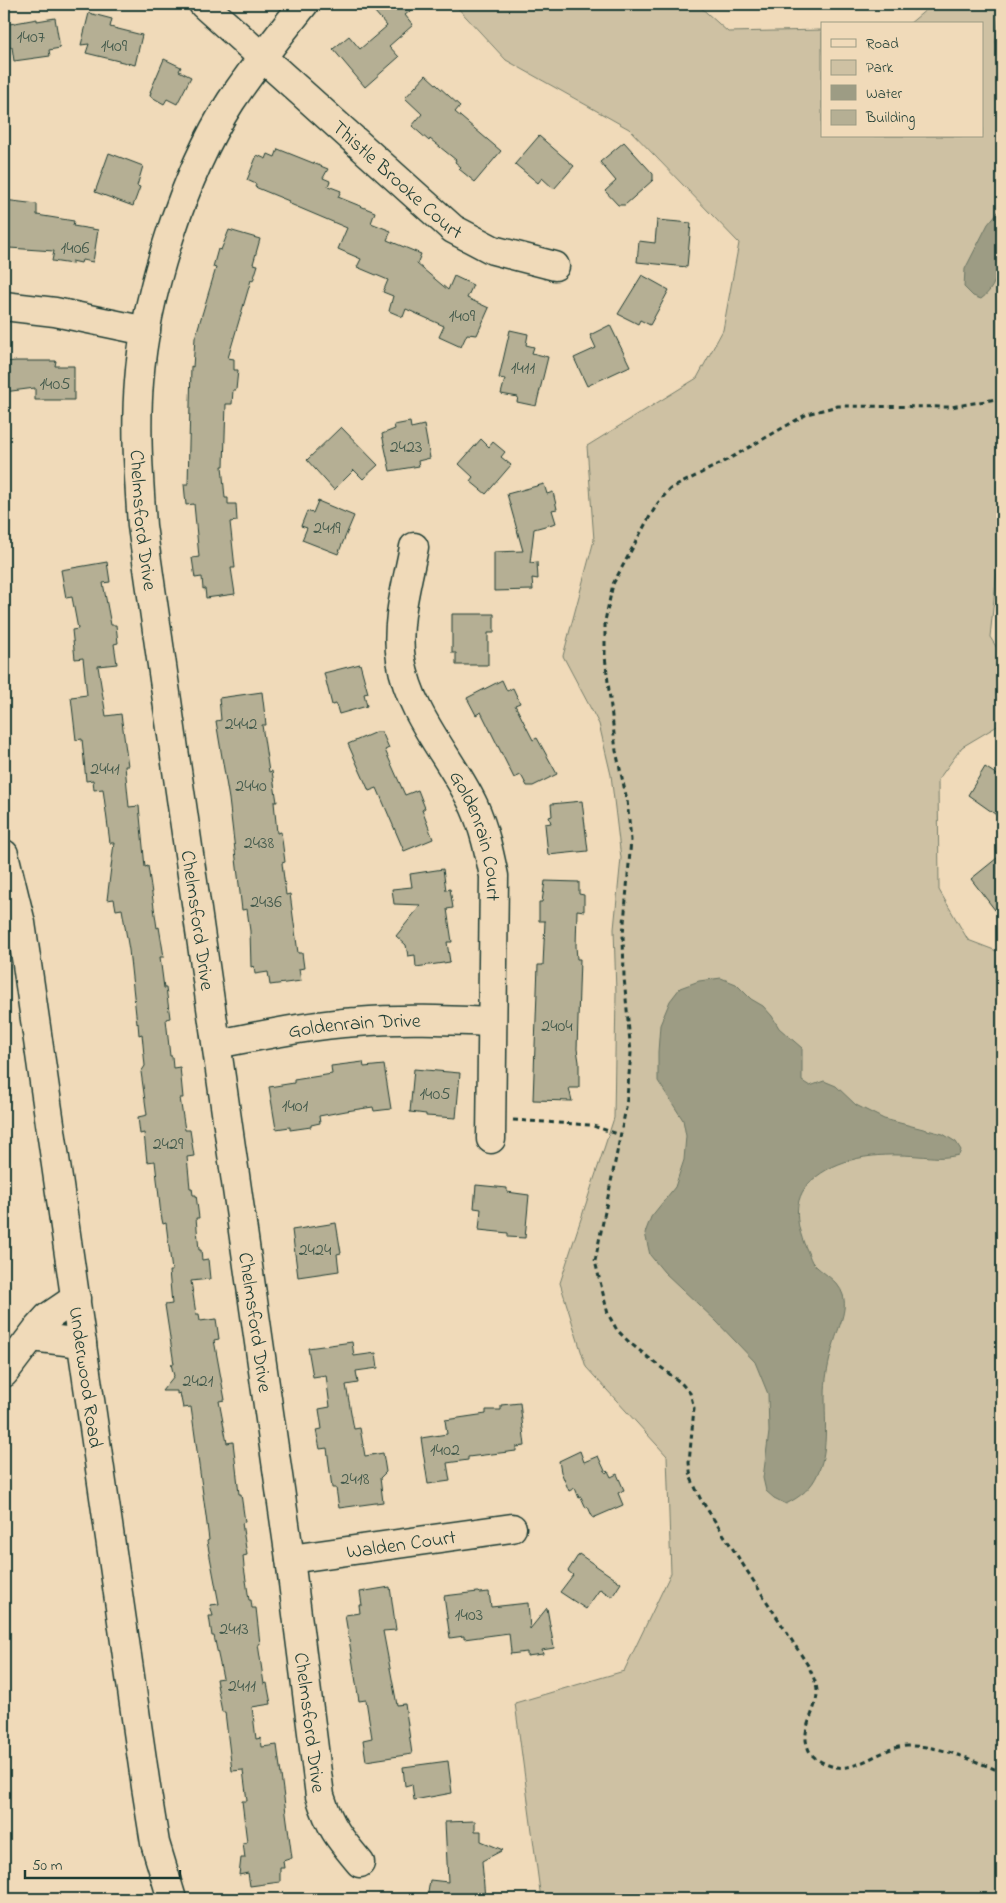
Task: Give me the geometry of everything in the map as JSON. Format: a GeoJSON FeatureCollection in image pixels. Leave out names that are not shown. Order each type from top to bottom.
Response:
{"type":"FeatureCollection","features":[{"type":"Feature","properties":{"kind":"street","name":"Thistle Brooke Court"},"geometry":{"type":"LineString","coordinates":[[203,4],[453,229],[493,250],[555,266]]}},
{"type":"Feature","properties":{"kind":"street","name":"Chelmsford Drive"},"geometry":{"type":"LineString","coordinates":[[304,4],[262,56],[230,102],[202,155],[176,219],[160,270],[146,331],[139,382],[138,440],[142,526],[290,1559],[320,1796],[328,1818],[339,1838],[360,1863]]}},
{"type":"Feature","properties":{"kind":"street"},"geometry":{"type":"LineString","coordinates":[[4,306],[56,312],[146,331]]}},
{"type":"Feature","properties":{"kind":"street","name":"Goldenrain Court"},"geometry":{"type":"LineString","coordinates":[[414,547],[399,630],[401,660],[409,689],[423,721],[467,794],[486,836],[494,876],[491,1139]]}},
{"type":"Feature","properties":{"kind":"street","name":"Underwood Road"},"geometry":{"type":"LineString","coordinates":[[4,854],[8,893],[23,933],[155,1843],[172,1899]]}},
{"type":"Feature","properties":{"kind":"street","name":"Goldenrain Drive"},"geometry":{"type":"LineString","coordinates":[[217,1044],[298,1029],[357,1022],[418,1019],[491,1022]]}},
{"type":"Feature","properties":{"kind":"street"},"geometry":{"type":"LineString","coordinates":[[4,1373],[16,1355],[48,1317],[76,1298]]}},
{"type":"Feature","properties":{"kind":"street"},"geometry":{"type":"LineString","coordinates":[[32,1337],[82,1343]]}},
{"type":"Feature","properties":{"kind":"street","name":"Walden Court"},"geometry":{"type":"LineString","coordinates":[[290,1559],[512,1528]]}},
{"type":"Feature","properties":{"kind":"path"},"geometry":{"type":"LineString","coordinates":[[1002,398],[951,407],[838,406],[808,414],[727,460],[670,489],[650,516],[613,584],[604,621],[605,656],[616,751],[627,800],[631,840],[623,935],[624,977],[631,1054],[626,1108],[595,1262],[608,1314],[617,1330],[690,1393],[694,1408],[690,1463],[691,1478],[700,1498],[809,1667],[816,1683],[817,1694],[805,1731],[808,1749],[817,1760],[830,1766],[845,1768],[861,1764],[884,1752],[905,1746],[929,1747],[964,1757],[1002,1772]]}},
{"type":"Feature","properties":{"kind":"path"},"geometry":{"type":"LineString","coordinates":[[512,1120],[590,1125],[621,1135]]}},
{"type":"Feature","properties":{"kind":"green space"},"geometry":{"type":"Polygon","coordinates":[[[454,4],[697,4],[728,32],[821,30],[821,138],[984,138],[984,22],[911,22],[933,4],[1000,4],[996,42],[1002,74],[1002,522],[990,637],[1002,656],[1002,721],[999,725],[962,747],[938,780],[939,890],[968,940],[1002,953],[1002,1899],[541,1899],[515,1703],[624,1671],[671,1573],[667,1456],[586,1367],[560,1283],[614,1118],[616,993],[614,929],[621,858],[611,775],[599,724],[563,656],[594,540],[587,446],[697,378],[723,330],[739,243],[629,129],[506,60],[454,4]]]}},
{"type":"Feature","properties":{"kind":"water"},"geometry":{"type":"Polygon","coordinates":[[[1002,207],[1002,245],[999,270],[989,291],[981,299],[973,296],[964,287],[965,269],[988,224],[1002,207]]]}},
{"type":"Feature","properties":{"kind":"water"},"geometry":{"type":"Polygon","coordinates":[[[721,978],[736,984],[751,999],[763,1006],[779,1028],[802,1048],[802,1081],[810,1086],[824,1081],[836,1086],[856,1105],[884,1119],[943,1134],[956,1142],[961,1150],[959,1155],[947,1157],[891,1155],[851,1160],[839,1164],[816,1177],[802,1192],[799,1201],[798,1219],[802,1239],[812,1262],[841,1289],[844,1307],[825,1385],[825,1436],[822,1461],[818,1473],[809,1488],[786,1504],[774,1498],[766,1491],[763,1478],[769,1432],[768,1394],[755,1362],[716,1321],[664,1272],[650,1255],[645,1233],[651,1217],[675,1187],[684,1160],[686,1136],[683,1120],[658,1081],[660,1025],[670,1001],[680,988],[699,981],[721,978]]]}},
{"type":"Feature","properties":{"kind":"building"},"geometry":{"type":"Polygon","coordinates":[[[368,4],[419,4],[405,15],[413,25],[389,46],[399,57],[365,87],[333,49],[349,36],[360,49],[387,26],[368,4]]]}},
{"type":"Feature","properties":{"kind":"building"},"geometry":{"type":"Polygon","coordinates":[[[89,13],[112,19],[110,27],[142,35],[135,65],[86,53],[89,44],[81,45],[89,13]]]}},
{"type":"Feature","properties":{"kind":"building"},"geometry":{"type":"Polygon","coordinates":[[[55,18],[60,48],[49,50],[50,56],[14,61],[12,47],[4,48],[4,25],[55,18]]]}},
{"type":"Feature","properties":{"kind":"building"},"geometry":{"type":"Polygon","coordinates":[[[164,59],[181,67],[179,71],[191,77],[177,104],[167,99],[164,104],[150,96],[164,59]]]}},
{"type":"Feature","properties":{"kind":"building"},"geometry":{"type":"Polygon","coordinates":[[[426,75],[460,106],[455,112],[501,151],[475,182],[459,169],[461,167],[455,162],[456,160],[412,126],[422,114],[405,98],[426,75]]]}},
{"type":"Feature","properties":{"kind":"building"},"geometry":{"type":"Polygon","coordinates":[[[539,136],[574,166],[554,189],[542,178],[538,183],[515,164],[539,136]]]}},
{"type":"Feature","properties":{"kind":"building"},"geometry":{"type":"Polygon","coordinates":[[[624,142],[653,174],[653,180],[625,205],[618,205],[605,191],[616,181],[600,162],[624,142]]]}},
{"type":"Feature","properties":{"kind":"building"},"geometry":{"type":"Polygon","coordinates":[[[278,149],[328,169],[323,178],[330,181],[328,186],[341,191],[338,197],[375,212],[371,223],[391,231],[387,240],[421,254],[417,264],[448,290],[454,276],[473,285],[467,298],[489,308],[477,335],[467,334],[461,347],[439,337],[444,326],[406,309],[403,317],[389,311],[393,296],[383,292],[388,280],[357,267],[361,259],[338,249],[347,228],[288,203],[289,201],[255,187],[256,184],[247,180],[257,155],[266,159],[268,154],[275,157],[278,149]]]}},
{"type":"Feature","properties":{"kind":"building"},"geometry":{"type":"Polygon","coordinates":[[[109,153],[143,166],[137,186],[140,187],[133,206],[95,192],[109,153]]]}},
{"type":"Feature","properties":{"kind":"building"},"geometry":{"type":"Polygon","coordinates":[[[4,200],[37,204],[37,215],[74,221],[73,226],[98,230],[93,262],[82,260],[81,263],[72,261],[72,264],[52,261],[54,251],[9,248],[10,243],[4,243],[4,200]]]}},
{"type":"Feature","properties":{"kind":"building"},"geometry":{"type":"Polygon","coordinates":[[[657,220],[691,223],[687,267],[637,262],[639,241],[655,243],[657,220]]]}},
{"type":"Feature","properties":{"kind":"building"},"geometry":{"type":"Polygon","coordinates":[[[229,230],[260,239],[253,264],[258,265],[253,281],[251,280],[228,358],[234,359],[234,370],[238,370],[236,390],[233,390],[232,404],[226,404],[224,466],[222,466],[225,498],[228,498],[228,504],[236,504],[237,521],[230,522],[235,568],[231,568],[235,594],[206,598],[202,577],[195,578],[192,558],[199,557],[194,504],[186,505],[184,484],[188,484],[191,366],[193,367],[195,338],[216,268],[213,267],[218,249],[221,250],[229,230]]]}},
{"type":"Feature","properties":{"kind":"building"},"geometry":{"type":"Polygon","coordinates":[[[642,275],[669,290],[650,325],[640,320],[638,324],[618,314],[642,275]]]}},
{"type":"Feature","properties":{"kind":"building"},"geometry":{"type":"Polygon","coordinates":[[[610,325],[630,366],[587,386],[574,358],[596,348],[590,335],[610,325]]]}},
{"type":"Feature","properties":{"kind":"building"},"geometry":{"type":"Polygon","coordinates":[[[510,330],[528,334],[526,345],[534,347],[532,353],[548,357],[536,406],[517,402],[518,397],[501,394],[505,379],[499,378],[510,330]]]}},
{"type":"Feature","properties":{"kind":"building"},"geometry":{"type":"Polygon","coordinates":[[[56,361],[55,366],[74,366],[74,400],[35,400],[35,388],[4,392],[4,362],[56,361]]]}},
{"type":"Feature","properties":{"kind":"building"},"geometry":{"type":"Polygon","coordinates":[[[410,422],[411,428],[424,425],[430,458],[418,461],[419,466],[390,471],[382,434],[395,429],[394,425],[410,422]]]}},
{"type":"Feature","properties":{"kind":"building"},"geometry":{"type":"Polygon","coordinates":[[[341,427],[378,465],[363,479],[354,470],[334,490],[307,460],[341,427]]]}},
{"type":"Feature","properties":{"kind":"building"},"geometry":{"type":"Polygon","coordinates":[[[481,439],[489,447],[493,442],[505,452],[501,457],[511,465],[486,494],[470,481],[473,477],[459,464],[481,439]]]}},
{"type":"Feature","properties":{"kind":"building"},"geometry":{"type":"Polygon","coordinates":[[[544,484],[547,494],[553,492],[557,509],[552,510],[556,523],[534,529],[530,563],[537,562],[538,579],[532,578],[533,590],[494,591],[494,552],[523,551],[507,494],[544,484]]]}},
{"type":"Feature","properties":{"kind":"building"},"geometry":{"type":"Polygon","coordinates":[[[318,501],[354,516],[338,554],[302,540],[307,528],[301,526],[307,511],[313,513],[318,501]]]}},
{"type":"Feature","properties":{"kind":"building"},"geometry":{"type":"Polygon","coordinates":[[[107,562],[110,582],[103,583],[111,625],[116,625],[118,643],[114,644],[117,664],[98,666],[106,716],[121,714],[128,766],[125,766],[129,807],[139,806],[145,867],[148,866],[157,928],[159,927],[164,957],[160,957],[170,1018],[166,1019],[170,1056],[172,1056],[173,1068],[180,1067],[183,1098],[180,1098],[185,1130],[190,1130],[194,1156],[187,1157],[190,1188],[192,1188],[193,1195],[196,1195],[199,1218],[196,1218],[199,1250],[201,1250],[202,1260],[208,1259],[210,1279],[191,1281],[196,1314],[199,1314],[200,1321],[216,1319],[219,1339],[214,1340],[225,1400],[219,1401],[227,1443],[233,1442],[239,1494],[241,1494],[245,1522],[242,1523],[247,1555],[243,1556],[244,1567],[249,1600],[251,1600],[252,1608],[256,1608],[260,1644],[258,1644],[264,1684],[267,1683],[271,1704],[252,1707],[256,1739],[261,1738],[262,1747],[277,1745],[292,1858],[283,1861],[284,1868],[280,1868],[280,1882],[250,1886],[248,1873],[239,1875],[241,1858],[245,1858],[243,1843],[247,1842],[242,1801],[247,1801],[243,1770],[232,1771],[225,1712],[222,1712],[216,1679],[223,1678],[209,1616],[213,1616],[210,1605],[219,1604],[207,1541],[209,1540],[191,1407],[183,1408],[180,1393],[177,1394],[177,1391],[162,1391],[174,1376],[171,1364],[174,1364],[165,1305],[172,1304],[169,1271],[172,1271],[166,1223],[163,1224],[161,1215],[155,1161],[147,1162],[144,1133],[140,1134],[138,1117],[147,1115],[141,1072],[145,1066],[142,1034],[139,1035],[137,1024],[129,950],[122,909],[116,910],[114,899],[107,900],[114,843],[110,843],[103,789],[94,790],[93,780],[86,781],[82,739],[76,740],[71,697],[87,695],[83,658],[75,659],[72,630],[78,629],[72,597],[66,598],[61,570],[107,562]]]}},
{"type":"Feature","properties":{"kind":"building"},"geometry":{"type":"Polygon","coordinates":[[[452,614],[494,614],[494,633],[488,633],[488,665],[456,665],[456,653],[452,653],[452,614]]]}},
{"type":"Feature","properties":{"kind":"building"},"geometry":{"type":"Polygon","coordinates":[[[360,664],[368,693],[364,694],[367,706],[339,714],[336,704],[332,705],[324,673],[360,664]]]}},
{"type":"Feature","properties":{"kind":"building"},"geometry":{"type":"Polygon","coordinates":[[[502,680],[507,691],[513,688],[520,703],[515,705],[533,740],[537,738],[557,774],[533,786],[527,786],[521,775],[514,778],[481,712],[476,715],[467,698],[502,680]]]}},
{"type":"Feature","properties":{"kind":"building"},"geometry":{"type":"Polygon","coordinates":[[[262,692],[266,725],[262,725],[269,772],[272,771],[277,802],[274,802],[277,833],[281,832],[285,862],[282,863],[286,895],[290,894],[298,953],[302,953],[304,968],[299,969],[301,981],[270,985],[268,972],[255,974],[254,966],[251,967],[247,909],[242,910],[229,799],[216,721],[221,720],[219,698],[262,692]]]}},
{"type":"Feature","properties":{"kind":"building"},"geometry":{"type":"Polygon","coordinates":[[[376,732],[382,732],[389,748],[385,750],[405,795],[418,790],[425,808],[422,810],[433,839],[404,851],[377,788],[369,791],[348,744],[376,732]]]}},
{"type":"Feature","properties":{"kind":"building"},"geometry":{"type":"Polygon","coordinates":[[[985,767],[1002,778],[1002,819],[968,795],[985,767]]]}},
{"type":"Feature","properties":{"kind":"building"},"geometry":{"type":"Polygon","coordinates":[[[582,801],[588,851],[548,855],[545,824],[551,823],[549,817],[552,816],[551,804],[582,801]]]}},
{"type":"Feature","properties":{"kind":"building"},"geometry":{"type":"Polygon","coordinates":[[[1002,854],[1002,919],[971,879],[1002,854]]]}},
{"type":"Feature","properties":{"kind":"building"},"geometry":{"type":"Polygon","coordinates":[[[443,869],[446,890],[450,889],[453,908],[447,909],[452,942],[447,942],[450,962],[416,967],[415,955],[408,956],[406,945],[396,936],[421,905],[394,904],[392,889],[412,887],[410,874],[443,869]]]}},
{"type":"Feature","properties":{"kind":"building"},"geometry":{"type":"Polygon","coordinates":[[[545,881],[579,882],[579,894],[584,895],[584,911],[577,910],[576,946],[577,959],[580,959],[577,1049],[579,1088],[569,1088],[572,1101],[533,1100],[538,965],[543,965],[545,921],[539,921],[539,902],[542,902],[545,881]]]}},
{"type":"Feature","properties":{"kind":"building"},"geometry":{"type":"Polygon","coordinates":[[[363,1062],[364,1067],[384,1065],[391,1109],[374,1111],[373,1107],[346,1111],[319,1116],[320,1123],[311,1125],[311,1127],[290,1130],[290,1127],[276,1129],[269,1087],[294,1083],[294,1080],[332,1074],[331,1066],[363,1062]]]}},
{"type":"Feature","properties":{"kind":"building"},"geometry":{"type":"Polygon","coordinates":[[[414,1069],[460,1073],[456,1118],[426,1116],[426,1114],[410,1112],[414,1069]]]}},
{"type":"Feature","properties":{"kind":"building"},"geometry":{"type":"Polygon","coordinates":[[[476,1185],[507,1188],[507,1192],[529,1195],[525,1238],[508,1237],[508,1233],[479,1230],[481,1209],[474,1208],[476,1185]]]}},
{"type":"Feature","properties":{"kind":"building"},"geometry":{"type":"Polygon","coordinates":[[[336,1223],[341,1253],[337,1254],[339,1271],[298,1277],[292,1230],[336,1223]]]}},
{"type":"Feature","properties":{"kind":"building"},"geometry":{"type":"Polygon","coordinates":[[[352,1342],[354,1356],[376,1353],[378,1368],[356,1371],[358,1383],[346,1385],[354,1429],[360,1428],[365,1456],[383,1453],[386,1472],[380,1478],[383,1502],[339,1508],[336,1488],[332,1488],[327,1448],[320,1449],[316,1430],[322,1429],[319,1409],[330,1407],[326,1375],[313,1377],[308,1348],[352,1342]]]}},
{"type":"Feature","properties":{"kind":"building"},"geometry":{"type":"Polygon","coordinates":[[[520,1403],[525,1446],[516,1447],[516,1451],[468,1457],[468,1460],[447,1463],[450,1481],[428,1484],[421,1438],[447,1434],[445,1420],[486,1414],[486,1410],[501,1410],[501,1405],[520,1403]]]}},
{"type":"Feature","properties":{"kind":"building"},"geometry":{"type":"Polygon","coordinates":[[[580,1451],[584,1462],[598,1456],[606,1473],[608,1471],[611,1477],[617,1474],[624,1490],[618,1493],[623,1505],[593,1518],[581,1497],[579,1498],[575,1488],[569,1491],[561,1472],[559,1461],[580,1451]]]}},
{"type":"Feature","properties":{"kind":"building"},"geometry":{"type":"Polygon","coordinates":[[[579,1554],[621,1583],[612,1597],[600,1589],[586,1609],[560,1592],[573,1575],[568,1571],[579,1554]]]}},
{"type":"Feature","properties":{"kind":"building"},"geometry":{"type":"Polygon","coordinates":[[[390,1587],[396,1630],[383,1631],[397,1705],[405,1704],[412,1754],[366,1761],[363,1740],[372,1738],[366,1700],[359,1701],[345,1615],[360,1613],[359,1605],[362,1605],[360,1592],[390,1587]]]}},
{"type":"Feature","properties":{"kind":"building"},"geometry":{"type":"Polygon","coordinates":[[[489,1592],[491,1607],[528,1603],[530,1629],[547,1608],[554,1648],[542,1650],[543,1654],[527,1656],[527,1652],[510,1654],[509,1633],[464,1639],[464,1636],[450,1638],[444,1596],[489,1592]]]}},
{"type":"Feature","properties":{"kind":"building"},"geometry":{"type":"Polygon","coordinates":[[[448,1761],[452,1793],[414,1800],[412,1784],[405,1786],[403,1767],[448,1761]]]}},
{"type":"Feature","properties":{"kind":"building"},"geometry":{"type":"Polygon","coordinates":[[[475,1821],[475,1831],[481,1831],[481,1841],[503,1850],[482,1861],[485,1899],[427,1899],[430,1880],[448,1882],[445,1822],[475,1821]]]}}]}
